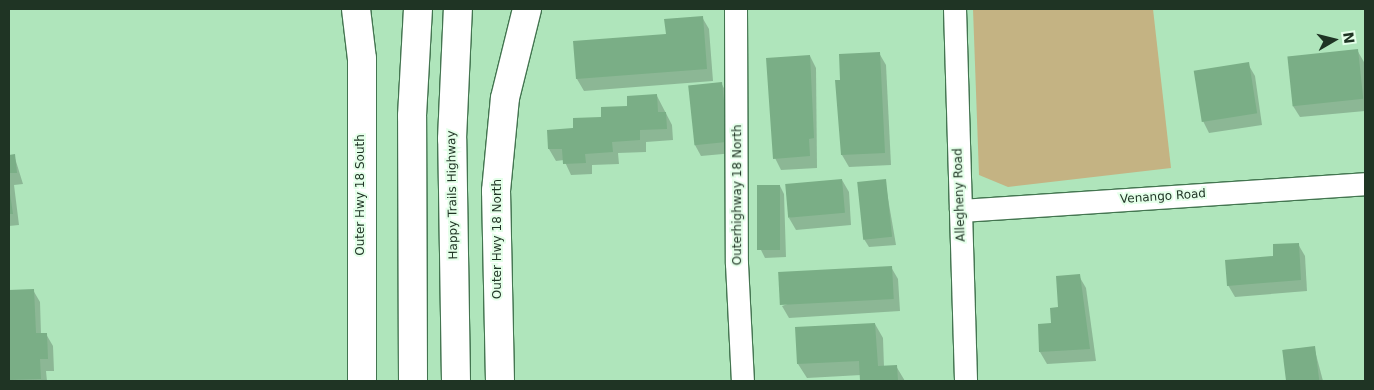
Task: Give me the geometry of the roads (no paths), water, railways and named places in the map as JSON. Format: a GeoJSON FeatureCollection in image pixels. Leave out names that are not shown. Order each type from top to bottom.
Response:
{"type":"FeatureCollection","features":[{"type":"Feature","properties":{"kind":"street","name":"Outer Hwy 18 South"},"geometry":{"type":"LineString","coordinates":[[356,9],[362,59],[362,381]]}},
{"type":"Feature","properties":{"kind":"street"},"geometry":{"type":"LineString","coordinates":[[413,381],[412,116],[418,9]]}},
{"type":"Feature","properties":{"kind":"street","name":"Happy Trails Highway"},"geometry":{"type":"LineString","coordinates":[[456,381],[452,139],[458,9]]}},
{"type":"Feature","properties":{"kind":"street","name":"Outer Hwy 18 North"},"geometry":{"type":"LineString","coordinates":[[500,381],[496,191],[505,98],[527,9]]}},
{"type":"Feature","properties":{"kind":"street","name":"Outerhighway 18 North"},"geometry":{"type":"LineString","coordinates":[[736,9],[738,264],[744,381]]}},
{"type":"Feature","properties":{"kind":"street","name":"Allegheny Road"},"geometry":{"type":"LineString","coordinates":[[955,9],[966,381]]}},
{"type":"Feature","properties":{"kind":"street","name":"Venango Road"},"geometry":{"type":"LineString","coordinates":[[961,211],[1365,184]]}}]}
